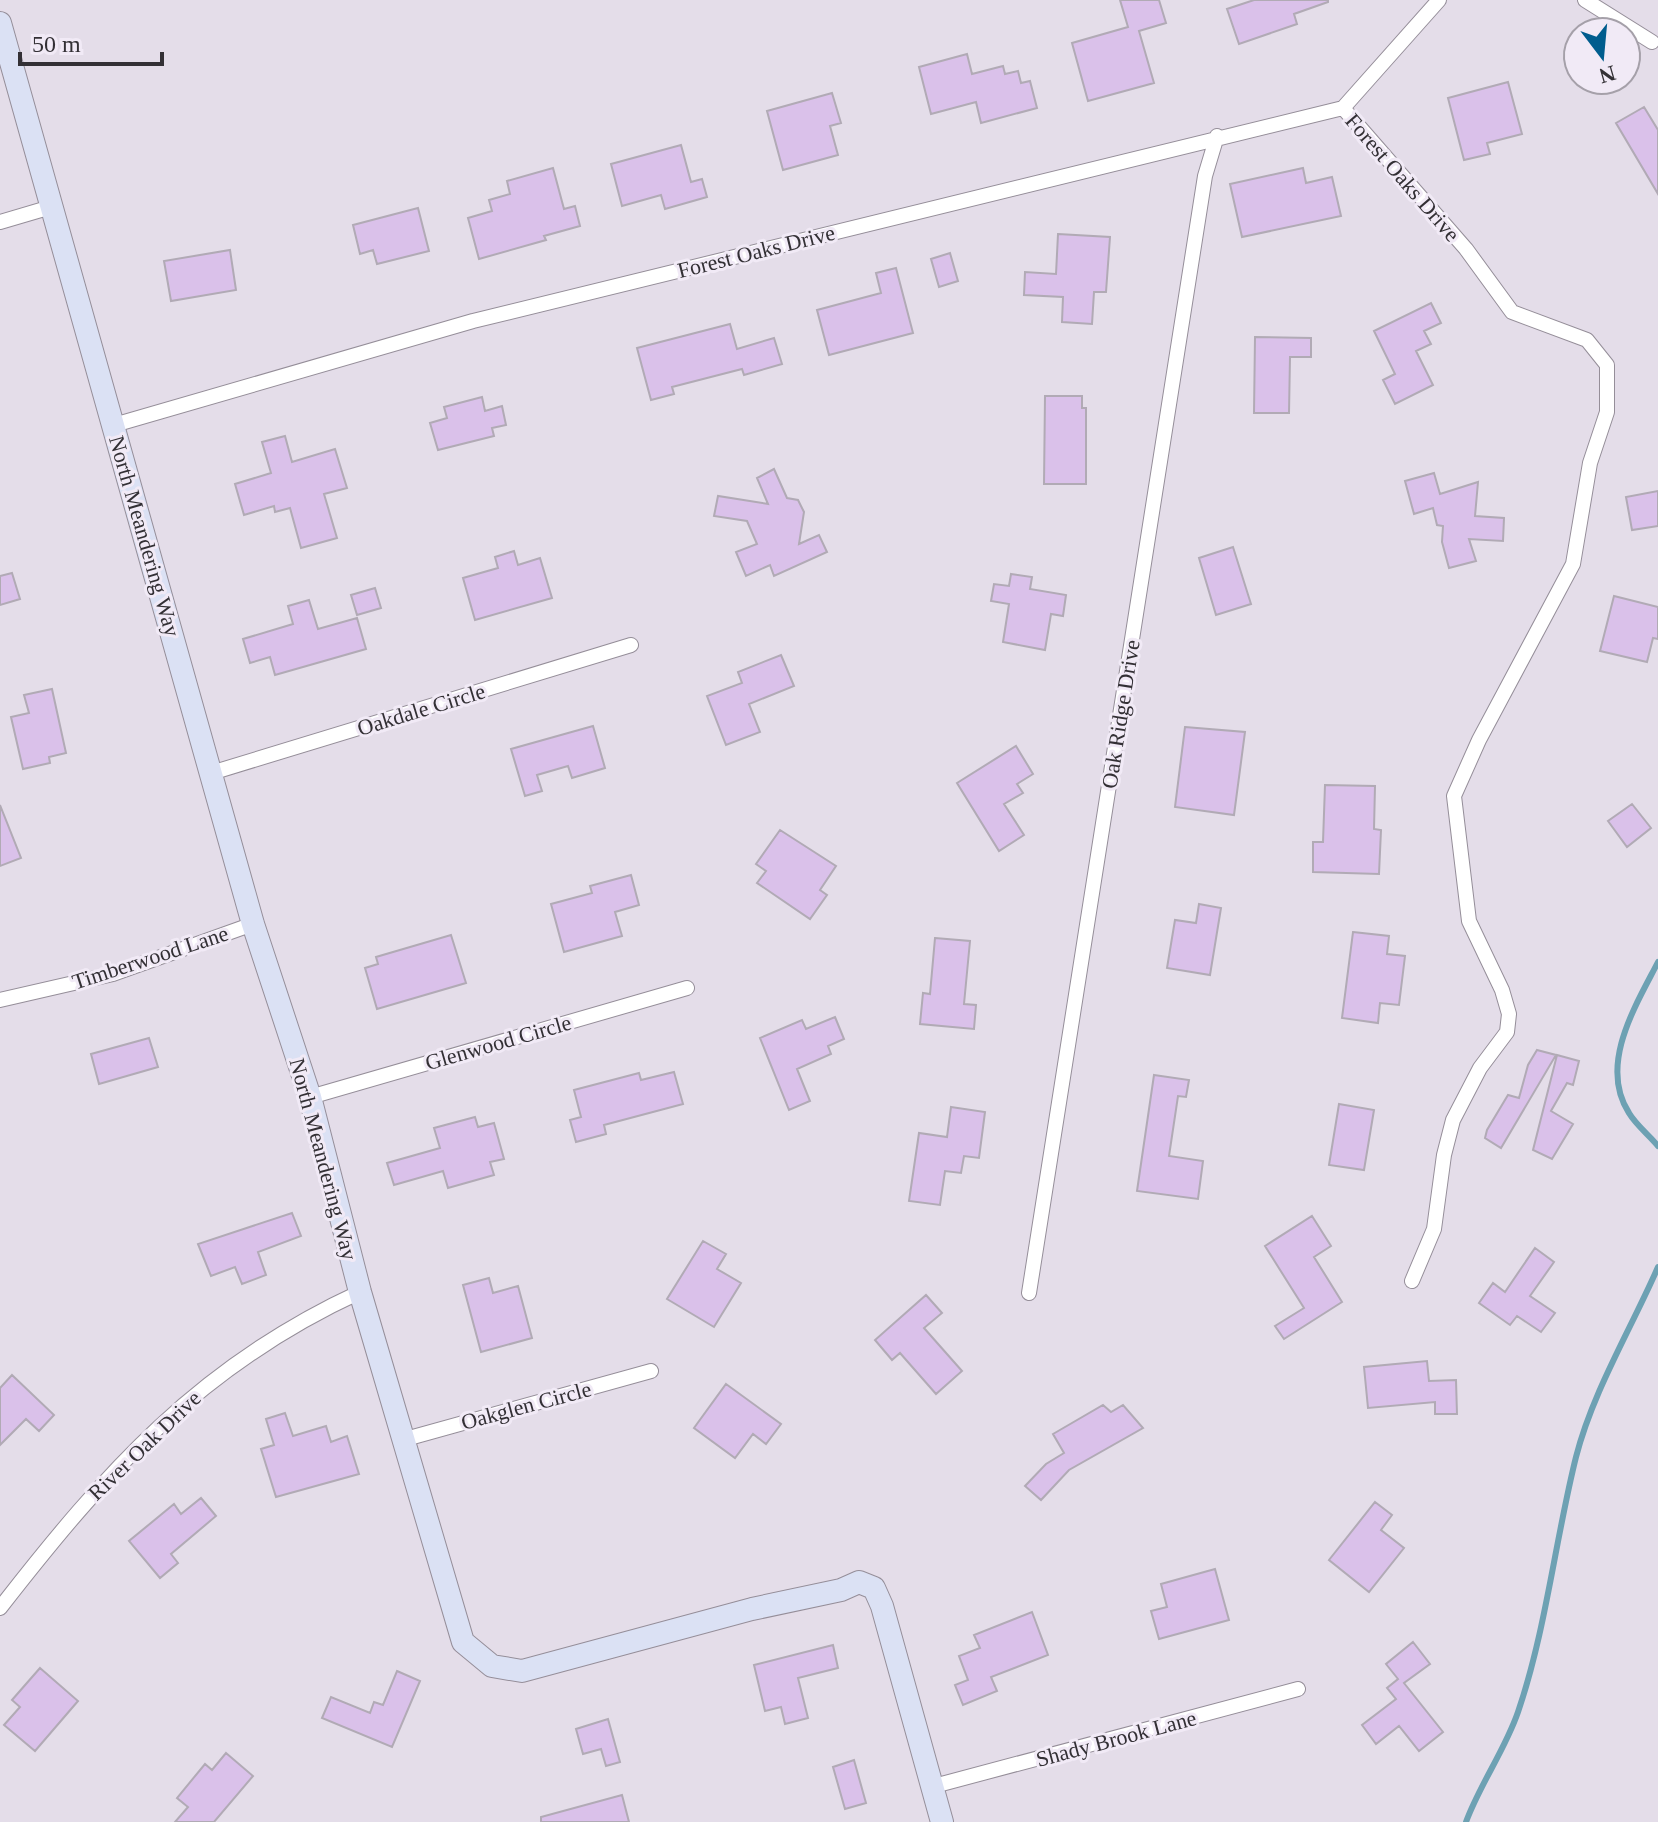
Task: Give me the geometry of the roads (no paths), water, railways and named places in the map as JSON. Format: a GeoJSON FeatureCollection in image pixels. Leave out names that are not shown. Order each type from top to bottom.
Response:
{"type":"FeatureCollection","features":[{"type":"Feature","properties":{"kind":"street"},"geometry":{"type":"LineString","coordinates":[[1343,108],[1439,0]]}},
{"type":"Feature","properties":{"kind":"street"},"geometry":{"type":"LineString","coordinates":[[1585,0],[1652,42]]}},
{"type":"Feature","properties":{"kind":"street","name":"North Meandering Way"},"geometry":{"type":"LineString","coordinates":[[0,23],[253,924],[310,1097],[360,1292],[463,1642],[492,1666],[522,1671],[752,1609],[841,1590],[859,1582],[874,1588],[882,1606],[942,1822]]}},
{"type":"Feature","properties":{"kind":"street","name":"Forest Oaks Drive"},"geometry":{"type":"LineString","coordinates":[[114,425],[473,321],[1217,136],[1343,108],[1466,249],[1512,312],[1587,340],[1607,365],[1607,412],[1590,463],[1573,564],[1479,740],[1454,796],[1469,921],[1502,990],[1509,1014],[1507,1032],[1480,1068],[1453,1120],[1444,1155],[1434,1229],[1412,1281]]}},
{"type":"Feature","properties":{"kind":"street","name":"Oak Ridge Drive"},"geometry":{"type":"LineString","coordinates":[[1029,1293],[1205,176],[1217,136]]}},
{"type":"Feature","properties":{"kind":"street"},"geometry":{"type":"LineString","coordinates":[[0,222],[51,207]]}},
{"type":"Feature","properties":{"kind":"street","name":"Oakdale Circle"},"geometry":{"type":"LineString","coordinates":[[211,773],[631,645]]}},
{"type":"Feature","properties":{"kind":"street","name":"Timberwood Lane"},"geometry":{"type":"LineString","coordinates":[[0,1000],[113,974],[253,924]]}},
{"type":"Feature","properties":{"kind":"street","name":"Glenwood Circle"},"geometry":{"type":"LineString","coordinates":[[310,1097],[687,988]]}},
{"type":"Feature","properties":{"kind":"street","name":"River Oak Drive"},"geometry":{"type":"LineString","coordinates":[[0,1608],[111,1471],[176,1409],[255,1348],[310,1315],[360,1292]]}},
{"type":"Feature","properties":{"kind":"street","name":"Oakglen Circle"},"geometry":{"type":"LineString","coordinates":[[402,1440],[651,1371]]}},
{"type":"Feature","properties":{"kind":"street","name":"Shady Brook Lane"},"geometry":{"type":"LineString","coordinates":[[934,1786],[1298,1689]]}},
{"type":"Feature","properties":{"kind":"waterway"},"geometry":{"type":"LineString","coordinates":[[1658,962],[1631,1016],[1619,1055],[1617,1075],[1620,1094],[1629,1113],[1658,1146]]}},
{"type":"Feature","properties":{"kind":"waterway"},"geometry":{"type":"LineString","coordinates":[[1466,1822],[1513,1726],[1528,1681],[1583,1432],[1602,1384],[1658,1267]]}}]}
